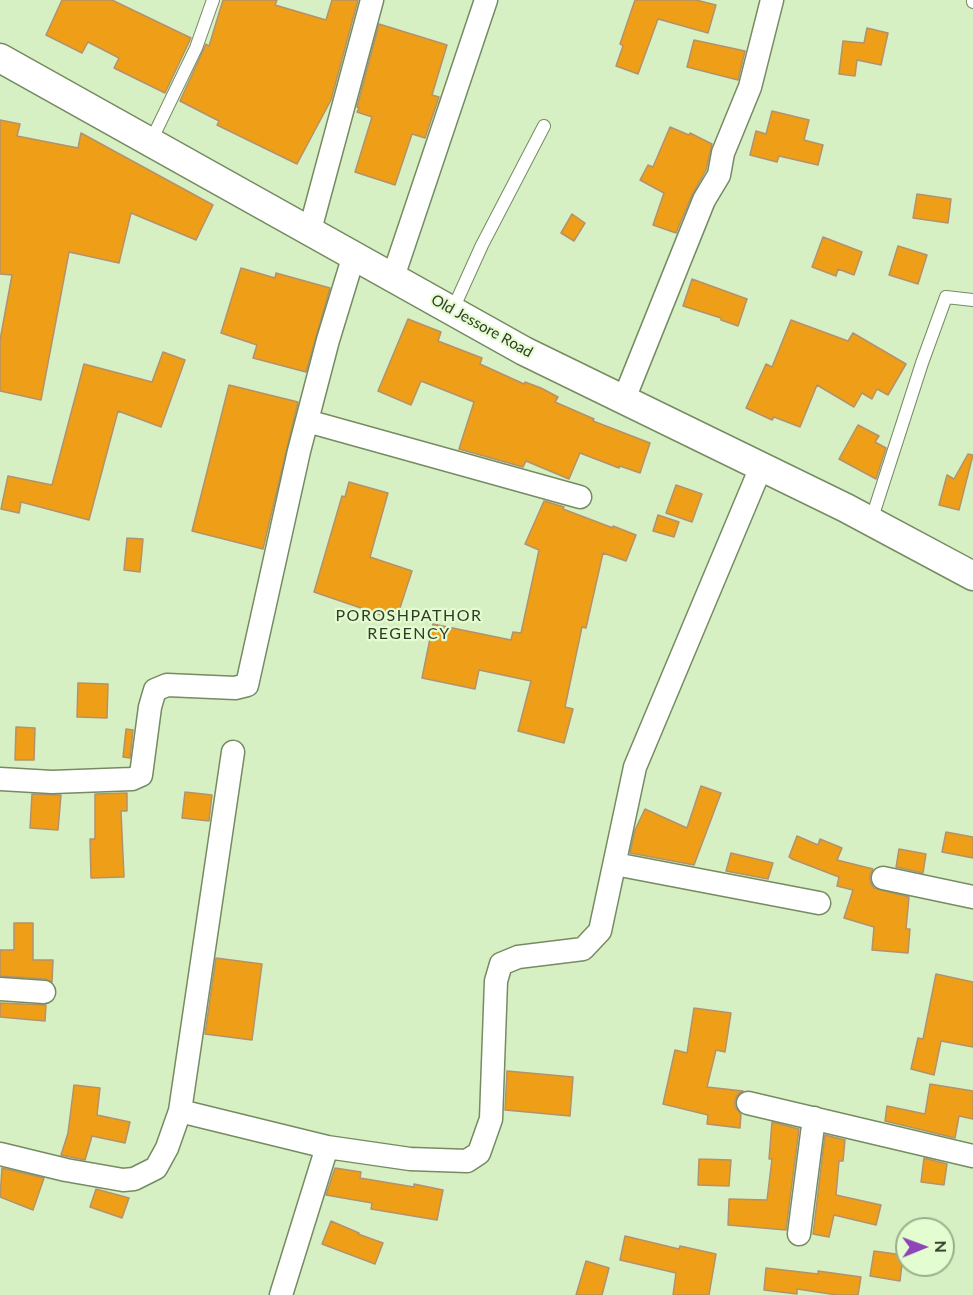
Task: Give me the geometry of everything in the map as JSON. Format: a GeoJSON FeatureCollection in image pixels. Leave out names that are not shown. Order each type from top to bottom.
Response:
{"type":"FeatureCollection","features":[{"type":"Feature","properties":{"kind":"street"},"geometry":{"type":"LineString","coordinates":[[310,230],[372,0]]}},
{"type":"Feature","properties":{"kind":"street"},"geometry":{"type":"LineString","coordinates":[[393,277],[486,0]]}},
{"type":"Feature","properties":{"kind":"street"},"geometry":{"type":"LineString","coordinates":[[624,399],[704,200],[719,175],[723,153],[750,87],[772,0]]}},
{"type":"Feature","properties":{"kind":"street","name":"Old Jessore Road"},"geometry":{"type":"LineString","coordinates":[[0,58],[453,309],[524,351],[871,522],[973,576]]}},
{"type":"Feature","properties":{"kind":"street"},"geometry":{"type":"LineString","coordinates":[[0,779],[52,783],[132,779],[141,775],[150,707],[155,690],[167,685],[235,688],[247,686],[307,421],[328,340],[354,255]]}},
{"type":"Feature","properties":{"kind":"street"},"geometry":{"type":"LineString","coordinates":[[307,421],[580,497]]}},
{"type":"Feature","properties":{"kind":"street"},"geometry":{"type":"LineString","coordinates":[[180,1111],[327,1147],[410,1159],[467,1161],[479,1153],[491,1119],[496,981],[501,964],[518,957],[583,949],[600,932],[635,767],[761,467]]}},
{"type":"Feature","properties":{"kind":"street"},"geometry":{"type":"LineString","coordinates":[[0,1154],[66,1170],[123,1180],[134,1179],[156,1168],[167,1148],[180,1111],[233,752]]}},
{"type":"Feature","properties":{"kind":"street"},"geometry":{"type":"LineString","coordinates":[[615,864],[819,903]]}},
{"type":"Feature","properties":{"kind":"street"},"geometry":{"type":"LineString","coordinates":[[883,878],[973,897]]}},
{"type":"Feature","properties":{"kind":"street"},"geometry":{"type":"LineString","coordinates":[[0,989],[44,992]]}},
{"type":"Feature","properties":{"kind":"street"},"geometry":{"type":"LineString","coordinates":[[748,1103],[973,1156]]}},
{"type":"Feature","properties":{"kind":"street"},"geometry":{"type":"LineString","coordinates":[[799,1234],[814,1118]]}},
{"type":"Feature","properties":{"kind":"street"},"geometry":{"type":"LineString","coordinates":[[281,1295],[327,1147]]}},
{"type":"Feature","properties":{"kind":"lane"},"geometry":{"type":"LineString","coordinates":[[151,141],[196,48],[213,0]]}},
{"type":"Feature","properties":{"kind":"lane"},"geometry":{"type":"LineString","coordinates":[[453,309],[482,245],[544,126]]}},
{"type":"Feature","properties":{"kind":"lane"},"geometry":{"type":"LineString","coordinates":[[871,522],[922,363],[946,297],[973,300]]}},
{"type":"Feature","properties":{"kind":"building"},"geometry":{"type":"Polygon","coordinates":[[[62,0],[112,0],[191,38],[165,93],[114,68],[119,58],[88,42],[82,53],[46,35],[62,0]]]}},
{"type":"Feature","properties":{"kind":"building"},"geometry":{"type":"Polygon","coordinates":[[[223,0],[277,0],[275,5],[326,20],[332,0],[358,0],[331,100],[297,164],[217,125],[219,121],[180,101],[206,44],[209,46],[223,0]]]}},
{"type":"Feature","properties":{"kind":"building"},"geometry":{"type":"Polygon","coordinates":[[[635,0],[696,0],[716,5],[708,33],[658,19],[638,74],[616,66],[623,46],[620,44],[635,0]]]}},
{"type":"Feature","properties":{"kind":"building"},"geometry":{"type":"Polygon","coordinates":[[[379,24],[447,45],[432,95],[439,97],[425,138],[412,134],[395,185],[355,172],[372,117],[357,112],[359,108],[357,107],[379,24]]]}},
{"type":"Feature","properties":{"kind":"building"},"geometry":{"type":"Polygon","coordinates":[[[867,28],[888,33],[881,65],[857,60],[855,76],[839,74],[843,41],[864,43],[867,28]]]}},
{"type":"Feature","properties":{"kind":"building"},"geometry":{"type":"Polygon","coordinates":[[[694,40],[745,51],[738,80],[687,67],[694,40]]]}},
{"type":"Feature","properties":{"kind":"building"},"geometry":{"type":"Polygon","coordinates":[[[772,111],[809,120],[804,140],[823,145],[818,165],[779,156],[777,162],[750,155],[756,131],[766,134],[772,111]]]}},
{"type":"Feature","properties":{"kind":"building"},"geometry":{"type":"Polygon","coordinates":[[[0,120],[20,124],[17,136],[78,148],[81,133],[213,205],[196,240],[131,213],[119,263],[69,252],[41,400],[0,391],[0,340],[12,275],[0,274],[0,120]]]}},
{"type":"Feature","properties":{"kind":"building"},"geometry":{"type":"Polygon","coordinates":[[[670,127],[689,135],[690,133],[712,144],[706,170],[692,195],[676,233],[653,225],[664,193],[640,180],[648,165],[653,167],[670,127]]]}},
{"type":"Feature","properties":{"kind":"building"},"geometry":{"type":"Polygon","coordinates":[[[917,194],[951,199],[948,223],[913,218],[917,194]]]}},
{"type":"Feature","properties":{"kind":"building"},"geometry":{"type":"Polygon","coordinates":[[[572,214],[585,223],[574,241],[561,233],[572,214]]]}},
{"type":"Feature","properties":{"kind":"building"},"geometry":{"type":"Polygon","coordinates":[[[823,237],[862,252],[854,275],[838,269],[836,276],[812,267],[823,237]]]}},
{"type":"Feature","properties":{"kind":"building"},"geometry":{"type":"Polygon","coordinates":[[[898,246],[927,255],[918,284],[889,275],[898,246]]]}},
{"type":"Feature","properties":{"kind":"building"},"geometry":{"type":"Polygon","coordinates":[[[241,268],[275,278],[276,273],[330,288],[306,372],[253,358],[257,345],[221,333],[241,268]]]}},
{"type":"Feature","properties":{"kind":"building"},"geometry":{"type":"Polygon","coordinates":[[[692,279],[747,299],[738,326],[683,306],[692,279]]]}},
{"type":"Feature","properties":{"kind":"building"},"geometry":{"type":"Polygon","coordinates":[[[408,319],[441,332],[438,341],[482,358],[480,364],[524,384],[525,382],[541,388],[558,397],[555,402],[594,419],[593,421],[650,443],[640,473],[620,466],[619,468],[580,453],[569,479],[526,461],[523,467],[459,449],[474,402],[421,381],[411,405],[378,391],[408,319]]]}},
{"type":"Feature","properties":{"kind":"building"},"geometry":{"type":"Polygon","coordinates":[[[791,320],[848,341],[853,333],[906,364],[888,395],[877,389],[872,399],[862,393],[854,407],[817,385],[800,427],[774,417],[772,420],[746,408],[766,364],[772,367],[791,320]]]}},
{"type":"Feature","properties":{"kind":"building"},"geometry":{"type":"Polygon","coordinates":[[[163,352],[185,360],[161,427],[118,411],[89,520],[21,502],[19,513],[1,509],[8,476],[52,485],[84,364],[152,382],[163,352]]]}},
{"type":"Feature","properties":{"kind":"building"},"geometry":{"type":"Polygon","coordinates":[[[229,385],[298,402],[263,549],[192,531],[229,385]]]}},
{"type":"Feature","properties":{"kind":"building"},"geometry":{"type":"Polygon","coordinates":[[[858,425],[879,436],[875,442],[886,448],[876,479],[839,459],[858,425]]]}},
{"type":"Feature","properties":{"kind":"building"},"geometry":{"type":"Polygon","coordinates":[[[968,454],[973,455],[959,510],[939,505],[947,475],[954,479],[968,454]]]}},
{"type":"Feature","properties":{"kind":"building"},"geometry":{"type":"Polygon","coordinates":[[[349,482],[388,493],[370,557],[412,571],[396,620],[314,592],[342,496],[345,497],[349,482]]]}},
{"type":"Feature","properties":{"kind":"building"},"geometry":{"type":"Polygon","coordinates":[[[676,485],[702,494],[692,522],[666,513],[676,485]]]}},
{"type":"Feature","properties":{"kind":"building"},"geometry":{"type":"Polygon","coordinates":[[[544,501],[636,535],[626,561],[603,553],[586,628],[582,627],[565,707],[573,709],[564,743],[518,731],[531,681],[479,670],[475,689],[422,678],[433,624],[511,640],[513,632],[521,633],[539,550],[525,544],[544,501]]]}},
{"type":"Feature","properties":{"kind":"building"},"geometry":{"type":"Polygon","coordinates":[[[658,515],[679,522],[674,537],[653,531],[658,515]]]}},
{"type":"Feature","properties":{"kind":"building"},"geometry":{"type":"Polygon","coordinates":[[[127,538],[143,539],[140,572],[124,570],[127,538]]]}},
{"type":"Feature","properties":{"kind":"building"},"geometry":{"type":"Polygon","coordinates":[[[78,683],[108,684],[107,718],[77,717],[78,683]]]}},
{"type":"Feature","properties":{"kind":"building"},"geometry":{"type":"Polygon","coordinates":[[[16,727],[35,728],[34,760],[15,760],[16,727]]]}},
{"type":"Feature","properties":{"kind":"building"},"geometry":{"type":"Polygon","coordinates":[[[126,729],[133,730],[130,758],[123,757],[126,729]]]}},
{"type":"Feature","properties":{"kind":"building"},"geometry":{"type":"Polygon","coordinates":[[[701,786],[721,793],[694,865],[630,853],[635,830],[645,809],[687,828],[701,786]]]}},
{"type":"Feature","properties":{"kind":"building"},"geometry":{"type":"Polygon","coordinates":[[[185,792],[212,795],[209,821],[182,818],[185,792]]]}},
{"type":"Feature","properties":{"kind":"building"},"geometry":{"type":"Polygon","coordinates":[[[127,793],[127,811],[121,811],[124,877],[91,878],[90,839],[95,839],[95,794],[127,793]]]}},
{"type":"Feature","properties":{"kind":"building"},"geometry":{"type":"Polygon","coordinates":[[[32,794],[61,795],[58,830],[30,828],[32,794]]]}},
{"type":"Feature","properties":{"kind":"building"},"geometry":{"type":"Polygon","coordinates":[[[946,832],[973,837],[973,858],[942,852],[946,832]]]}},
{"type":"Feature","properties":{"kind":"building"},"geometry":{"type":"Polygon","coordinates":[[[797,836],[818,845],[820,839],[842,848],[837,860],[873,869],[870,882],[874,888],[909,897],[906,929],[910,929],[908,953],[872,950],[874,927],[844,918],[853,890],[837,886],[839,877],[789,857],[797,836]]]}},
{"type":"Feature","properties":{"kind":"building"},"geometry":{"type":"Polygon","coordinates":[[[899,849],[926,854],[923,873],[896,867],[899,849]]]}},
{"type":"Feature","properties":{"kind":"building"},"geometry":{"type":"Polygon","coordinates":[[[731,853],[773,863],[768,879],[726,871],[731,853]]]}},
{"type":"Feature","properties":{"kind":"building"},"geometry":{"type":"Polygon","coordinates":[[[14,923],[33,923],[33,960],[53,960],[52,982],[45,979],[0,976],[0,950],[14,950],[14,923]]]}},
{"type":"Feature","properties":{"kind":"building"},"geometry":{"type":"Polygon","coordinates":[[[216,958],[262,964],[252,1040],[205,1034],[216,958]]]}},
{"type":"Feature","properties":{"kind":"building"},"geometry":{"type":"Polygon","coordinates":[[[936,974],[973,982],[973,1047],[941,1041],[934,1075],[911,1069],[918,1038],[923,1039],[936,974]]]}},
{"type":"Feature","properties":{"kind":"building"},"geometry":{"type":"Polygon","coordinates":[[[0,1003],[46,1005],[45,1021],[0,1017],[0,1003]]]}},
{"type":"Feature","properties":{"kind":"building"},"geometry":{"type":"Polygon","coordinates":[[[694,1008],[731,1013],[725,1052],[716,1050],[707,1087],[743,1091],[735,1100],[735,1107],[741,1114],[740,1128],[707,1124],[708,1115],[663,1104],[675,1050],[687,1053],[694,1008]]]}},
{"type":"Feature","properties":{"kind":"building"},"geometry":{"type":"Polygon","coordinates":[[[507,1071],[573,1077],[570,1116],[505,1110],[507,1071]]]}},
{"type":"Feature","properties":{"kind":"building"},"geometry":{"type":"Polygon","coordinates":[[[930,1084],[973,1091],[973,1119],[959,1116],[955,1138],[885,1121],[887,1106],[925,1114],[930,1084]]]}},
{"type":"Feature","properties":{"kind":"building"},"geometry":{"type":"Polygon","coordinates":[[[74,1085],[100,1088],[97,1115],[130,1122],[125,1143],[92,1136],[85,1160],[61,1155],[68,1133],[74,1085]]]}},
{"type":"Feature","properties":{"kind":"building"},"geometry":{"type":"Polygon","coordinates":[[[772,1122],[799,1129],[786,1230],[728,1225],[729,1199],[767,1200],[772,1159],[769,1159],[772,1122]]]}},
{"type":"Feature","properties":{"kind":"building"},"geometry":{"type":"Polygon","coordinates":[[[825,1135],[845,1140],[843,1161],[839,1161],[836,1195],[881,1205],[876,1225],[834,1215],[829,1237],[813,1234],[825,1135]]]}},
{"type":"Feature","properties":{"kind":"building"},"geometry":{"type":"Polygon","coordinates":[[[924,1158],[947,1164],[944,1185],[921,1182],[924,1158]]]}},
{"type":"Feature","properties":{"kind":"building"},"geometry":{"type":"Polygon","coordinates":[[[699,1159],[731,1160],[729,1186],[698,1185],[699,1159]]]}},
{"type":"Feature","properties":{"kind":"building"},"geometry":{"type":"Polygon","coordinates":[[[2,1168],[44,1178],[33,1210],[0,1197],[2,1168]]]}},
{"type":"Feature","properties":{"kind":"building"},"geometry":{"type":"Polygon","coordinates":[[[335,1168],[361,1172],[360,1178],[443,1190],[437,1220],[371,1209],[372,1203],[326,1195],[335,1168]]]}},
{"type":"Feature","properties":{"kind":"building"},"geometry":{"type":"Polygon","coordinates":[[[96,1189],[129,1198],[122,1218],[90,1207],[96,1189]]]}},
{"type":"Feature","properties":{"kind":"building"},"geometry":{"type":"Polygon","coordinates":[[[331,1221],[383,1243],[375,1264],[322,1244],[331,1221]]]}},
{"type":"Feature","properties":{"kind":"building"},"geometry":{"type":"Polygon","coordinates":[[[625,1236],[679,1249],[680,1246],[716,1254],[709,1295],[673,1295],[676,1273],[620,1260],[625,1236]]]}},
{"type":"Feature","properties":{"kind":"building"},"geometry":{"type":"Polygon","coordinates":[[[874,1251],[895,1254],[895,1277],[900,1277],[900,1281],[870,1276],[874,1251]]]}},
{"type":"Feature","properties":{"kind":"building"},"geometry":{"type":"Polygon","coordinates":[[[586,1261],[609,1268],[602,1295],[576,1295],[586,1261]]]}},
{"type":"Feature","properties":{"kind":"building"},"geometry":{"type":"Polygon","coordinates":[[[766,1268],[818,1274],[818,1271],[861,1277],[858,1295],[837,1295],[797,1289],[797,1294],[764,1290],[766,1268]]]}},
{"type":"Feature","properties":{"kind":"district","name":"POROSHPATHOR REGENCY"},"geometry":{"type":"Point","coordinates":[409,625]}}]}
